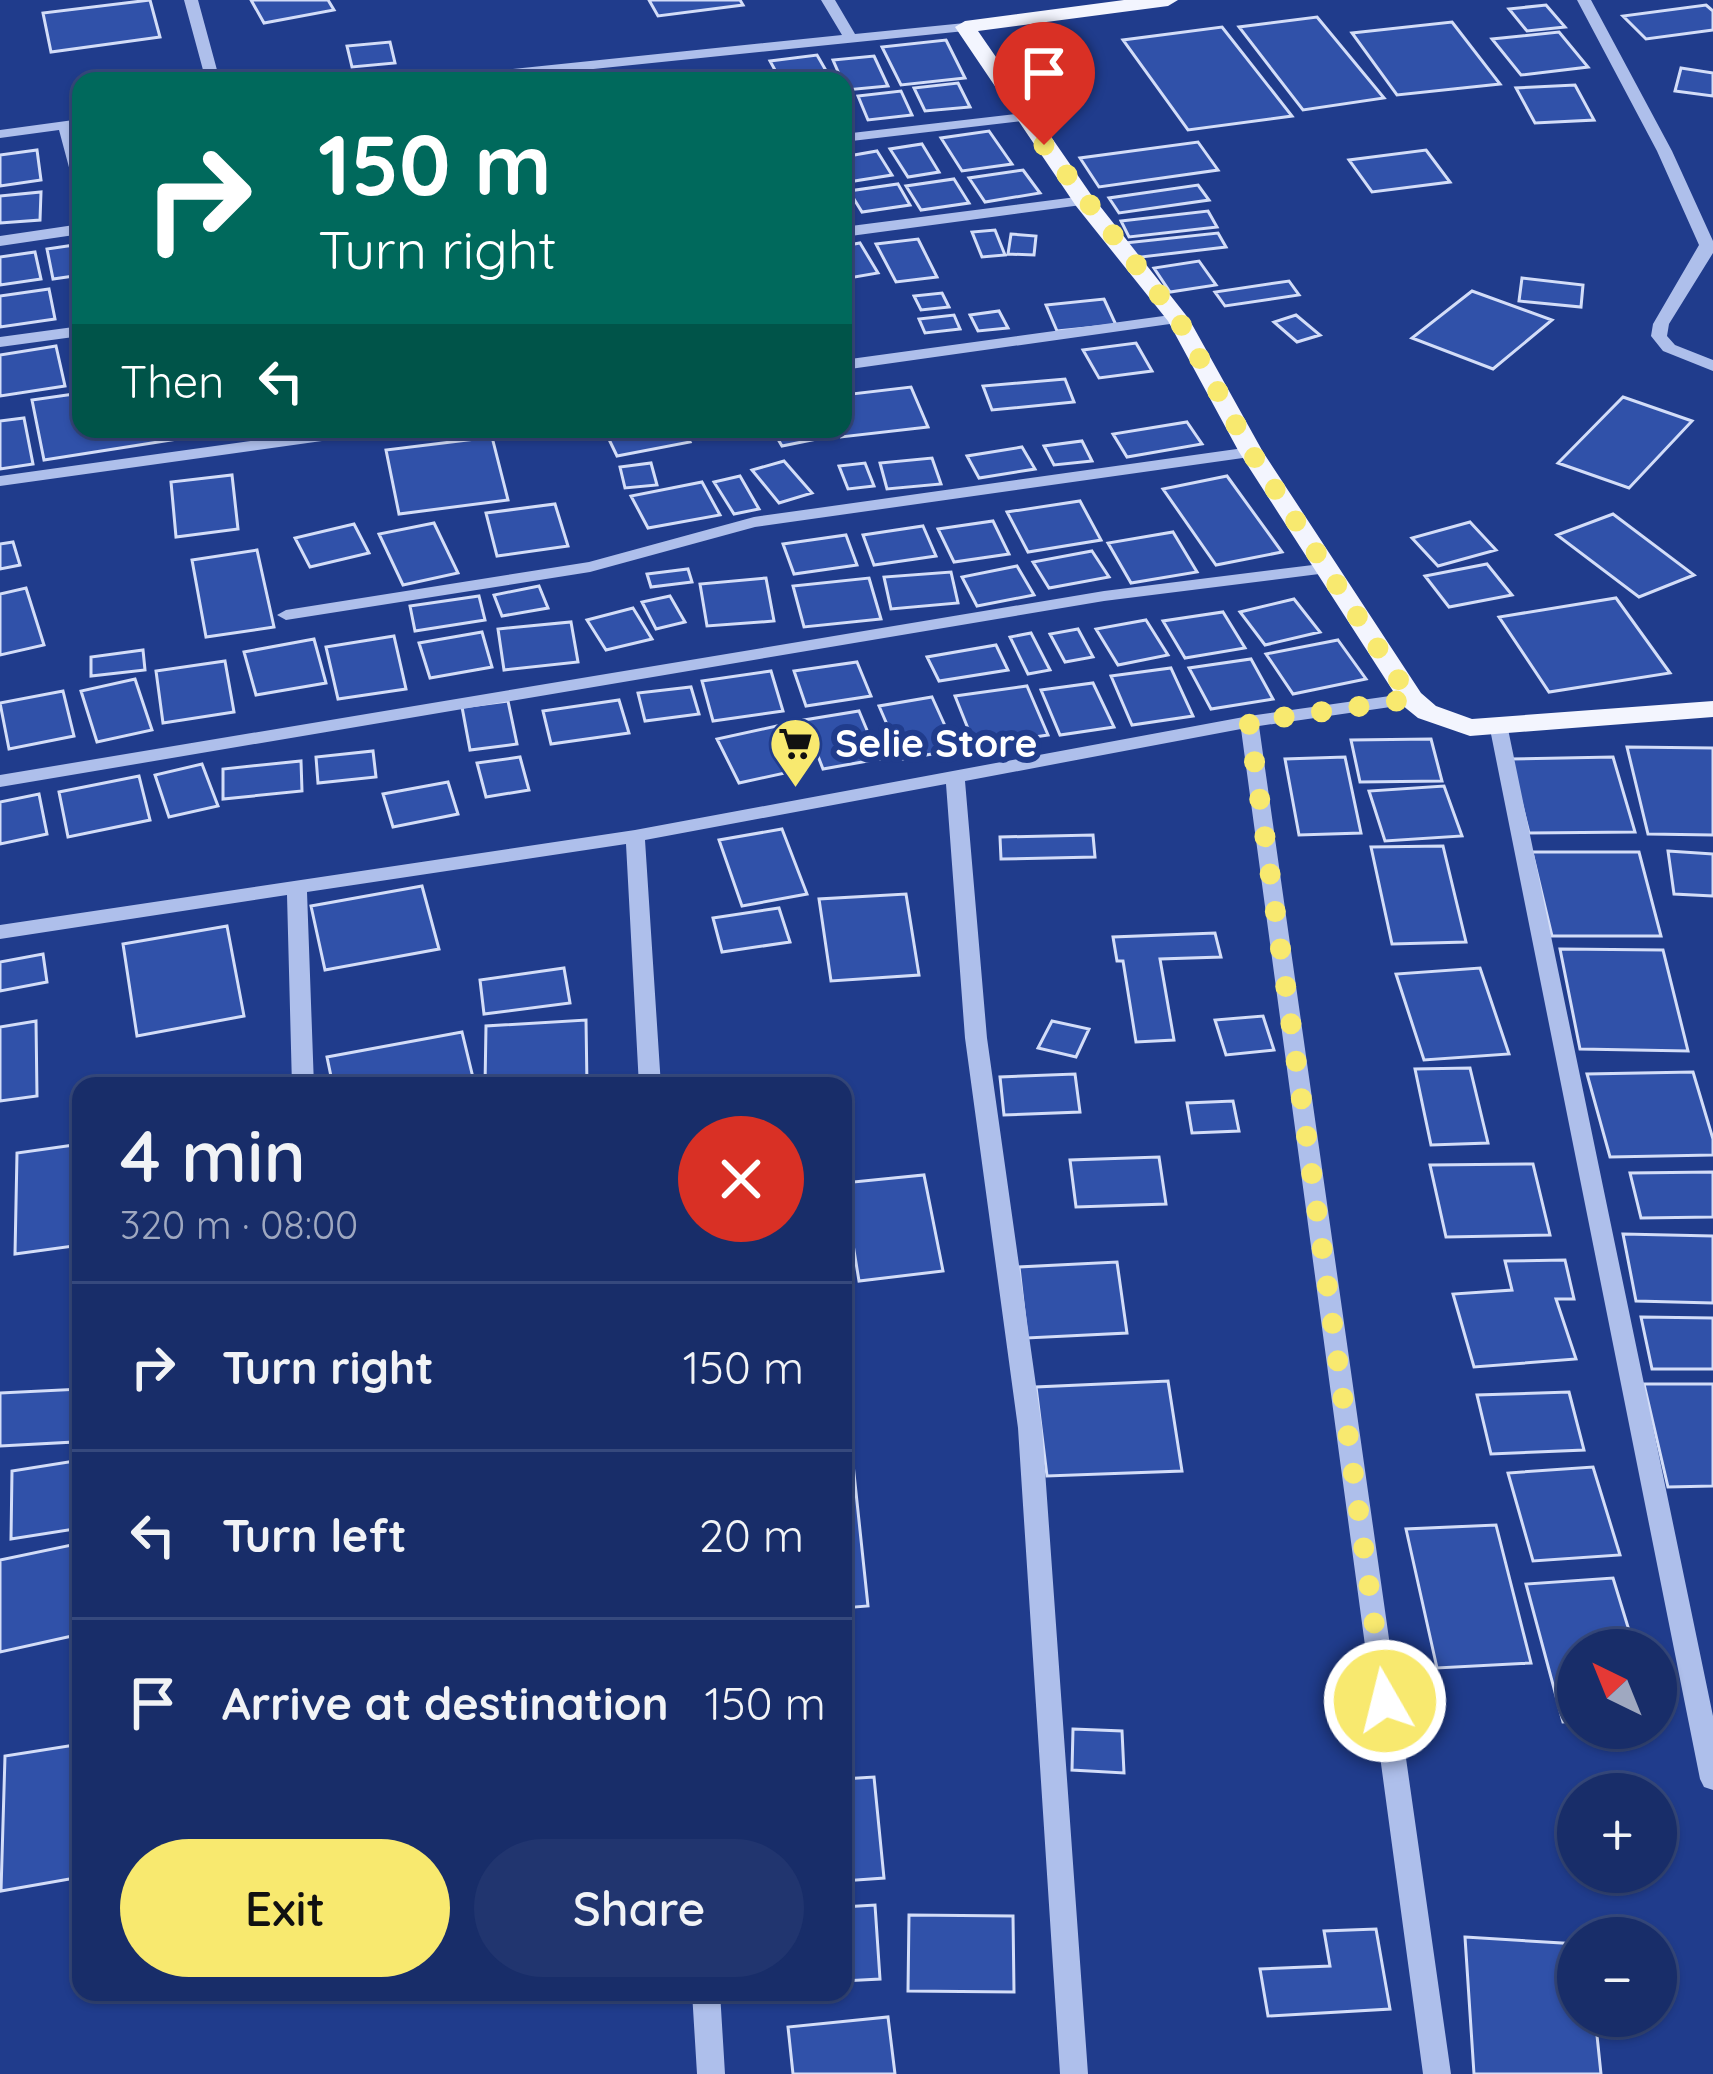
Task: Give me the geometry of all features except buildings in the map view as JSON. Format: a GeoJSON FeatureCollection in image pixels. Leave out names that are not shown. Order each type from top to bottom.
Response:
{"type":"FeatureCollection","features":[{"type":"Feature","properties":{"kind":"main road"},"geometry":{"type":"LineString","coordinates":[[1168,0],[965,27],[1084,201],[1178,319],[1251,452],[1411,699],[1450,723],[1499,729],[1713,709]]}},
{"type":"Feature","properties":{"kind":"street"},"geometry":{"type":"LineString","coordinates":[[190,0],[210,72]]}},
{"type":"Feature","properties":{"kind":"street"},"geometry":{"type":"LineString","coordinates":[[828,0],[849,35]]}},
{"type":"Feature","properties":{"kind":"street"},"geometry":{"type":"LineString","coordinates":[[1584,0],[1613,46],[1710,247],[1661,324],[1659,337],[1669,348],[1713,366]]}},
{"type":"Feature","properties":{"kind":"street"},"geometry":{"type":"LineString","coordinates":[[515,72],[965,27]]}},
{"type":"Feature","properties":{"kind":"street"},"geometry":{"type":"LineString","coordinates":[[852,137],[1025,117]]}},
{"type":"Feature","properties":{"kind":"street"},"geometry":{"type":"LineString","coordinates":[[0,134],[72,124]]}},
{"type":"Feature","properties":{"kind":"street"},"geometry":{"type":"LineString","coordinates":[[852,231],[1084,201]]}},
{"type":"Feature","properties":{"kind":"street"},"geometry":{"type":"LineString","coordinates":[[0,242],[72,230]]}},
{"type":"Feature","properties":{"kind":"street"},"geometry":{"type":"LineString","coordinates":[[852,364],[1178,319]]}},
{"type":"Feature","properties":{"kind":"street"},"geometry":{"type":"LineString","coordinates":[[0,342],[72,333]]}},
{"type":"Feature","properties":{"kind":"street"},"geometry":{"type":"LineString","coordinates":[[0,481],[308,438]]}},
{"type":"Feature","properties":{"kind":"street"},"geometry":{"type":"LineString","coordinates":[[286,615],[590,567],[711,530],[754,522],[1251,452]]}},
{"type":"Feature","properties":{"kind":"street"},"geometry":{"type":"LineString","coordinates":[[0,781],[1104,596],[1329,568]]}},
{"type":"Feature","properties":{"kind":"street"},"geometry":{"type":"LineString","coordinates":[[0,932],[635,836],[1249,722],[1411,699]]}},
{"type":"Feature","properties":{"kind":"street"},"geometry":{"type":"LineString","coordinates":[[1249,722],[1437,2074]]}},
{"type":"Feature","properties":{"kind":"street"},"geometry":{"type":"LineString","coordinates":[[1499,729],[1713,1779]]}},
{"type":"Feature","properties":{"kind":"street"},"geometry":{"type":"LineString","coordinates":[[955,780],[976,1038],[1030,1428],[1074,2074]]}},
{"type":"Feature","properties":{"kind":"street"},"geometry":{"type":"LineString","coordinates":[[635,836],[649,1077]]}},
{"type":"Feature","properties":{"kind":"street"},"geometry":{"type":"LineString","coordinates":[[297,885],[303,1077]]}},
{"type":"Feature","properties":{"kind":"street"},"geometry":{"type":"LineString","coordinates":[[707,2001],[711,2074]]}},
{"type":"Feature","properties":{"kind":"place","name":"Selie Store"},"geometry":{"type":"Point","coordinates":[796,789]}},
{"type":"Feature","properties":{"kind":"route"},"geometry":{"type":"LineString","coordinates":[[1044,145],[1178,319],[1251,452],[1411,699],[1249,722],[1385,1701]]}}]}
